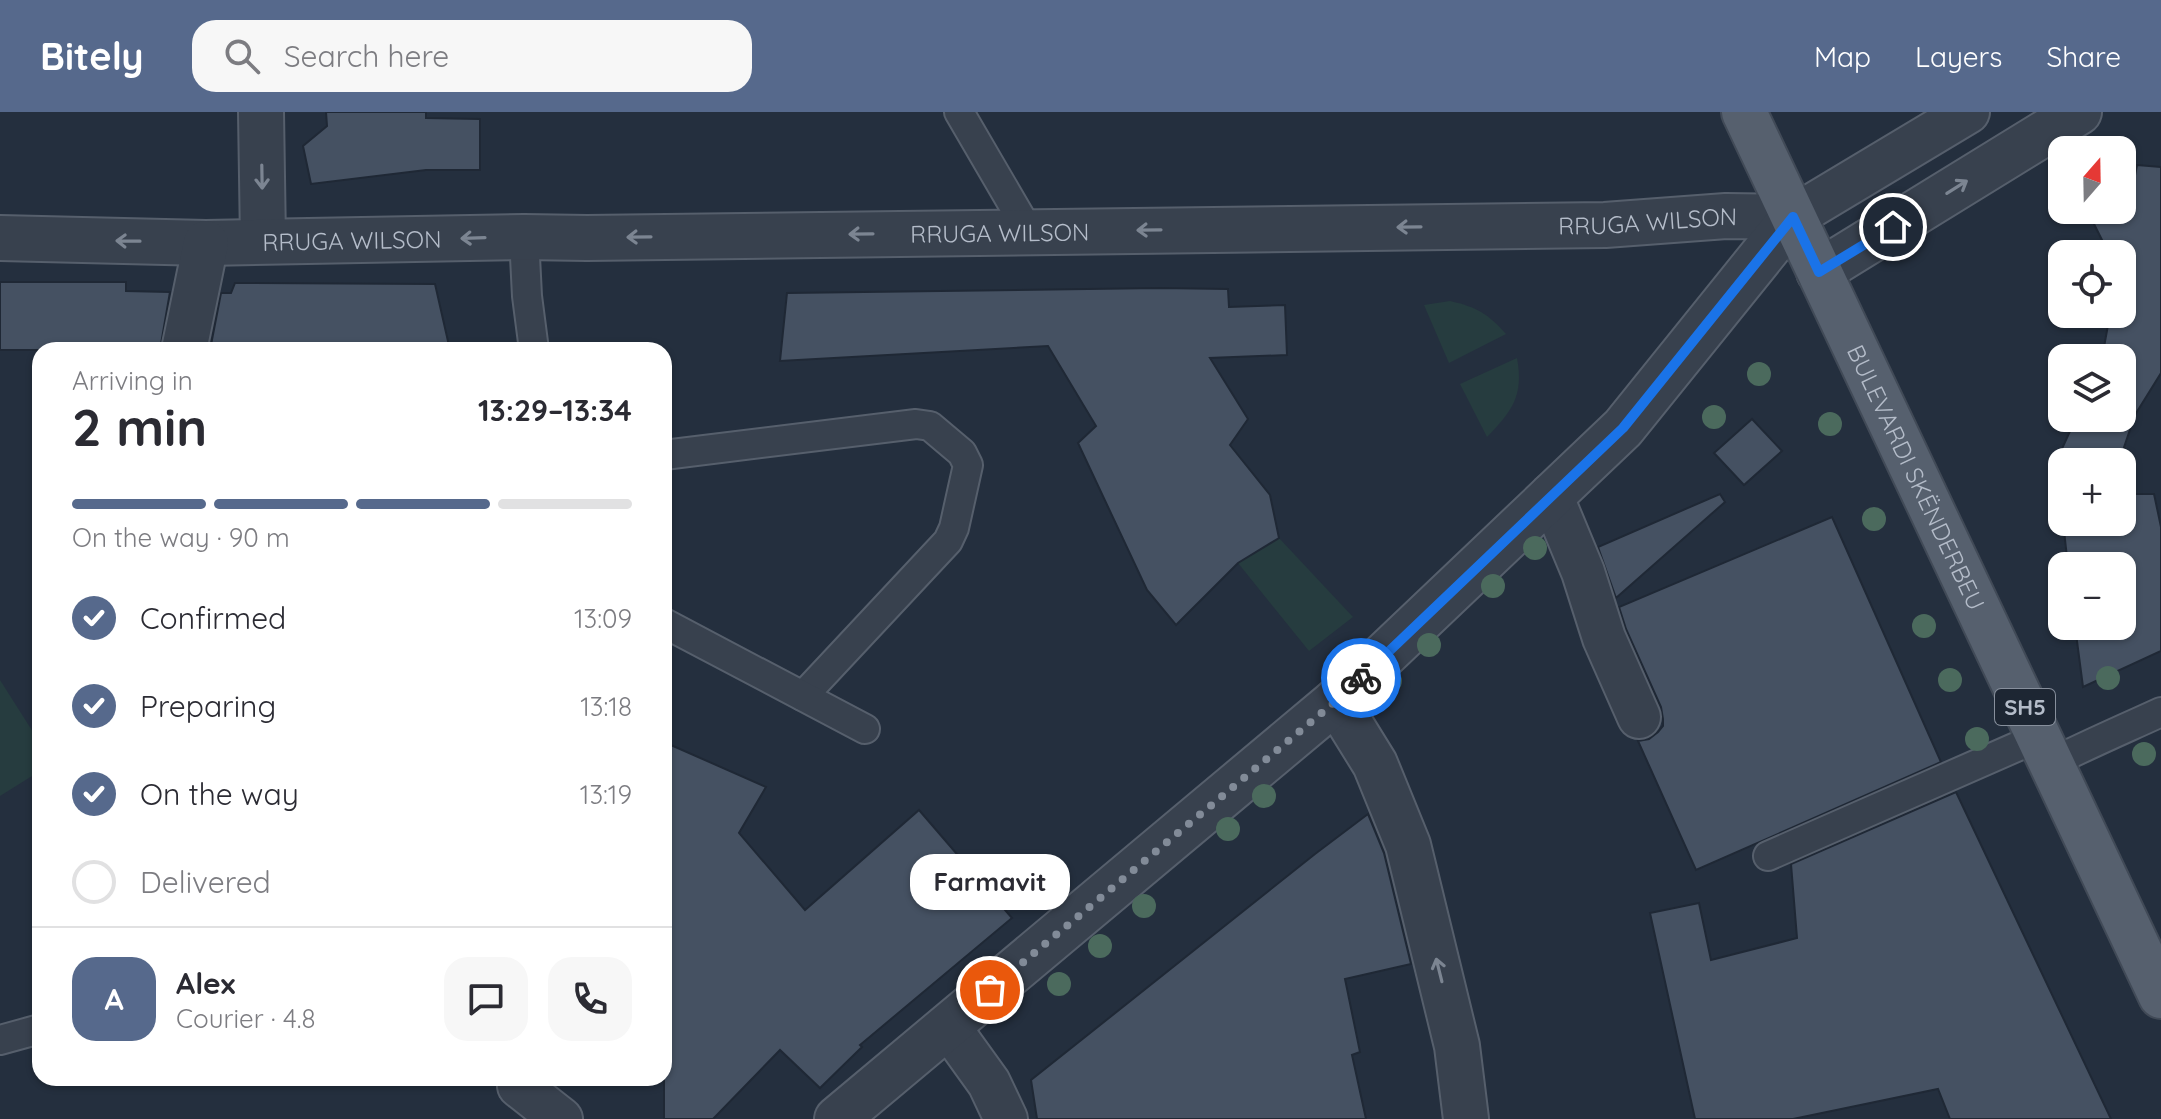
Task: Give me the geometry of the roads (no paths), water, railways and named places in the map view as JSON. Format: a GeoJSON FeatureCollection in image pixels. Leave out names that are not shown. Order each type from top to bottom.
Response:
{"type":"FeatureCollection","features":[{"type":"Feature","properties":{"kind":"main road","name":"SH5"},"geometry":{"type":"LineString","coordinates":[[1751,115],[1793,217]]}},
{"type":"Feature","properties":{"kind":"main road","name":"BULEVARDI SKËNDERBEU"},"geometry":{"type":"LineString","coordinates":[[1793,217],[2161,996]]}},
{"type":"Feature","properties":{"kind":"street"},"geometry":{"type":"LineString","coordinates":[[261,112],[263,241]]}},
{"type":"Feature","properties":{"kind":"street"},"geometry":{"type":"LineString","coordinates":[[837,1119],[1336,701],[1623,428],[1793,217],[1968,112]]}},
{"type":"Feature","properties":{"kind":"street"},"geometry":{"type":"LineString","coordinates":[[1819,272],[2079,112]]}},
{"type":"Feature","properties":{"kind":"street","name":"RRUGA WILSON"},"geometry":{"type":"LineString","coordinates":[[0,238],[206,243],[1605,225],[1726,216],[1793,217]]}},
{"type":"Feature","properties":{"kind":"street"},"geometry":{"type":"LineString","coordinates":[[186,342],[206,243]]}},
{"type":"Feature","properties":{"kind":"street"},"geometry":{"type":"LineString","coordinates":[[1551,495],[1583,572],[1604,638],[1639,717]]}},
{"type":"Feature","properties":{"kind":"street"},"geometry":{"type":"LineString","coordinates":[[1336,701],[1375,764],[1408,845],[1457,1046],[1466,1119]]}},
{"type":"Feature","properties":{"kind":"street"},"geometry":{"type":"LineString","coordinates":[[948,1026],[989,1083],[1006,1119]]}},
{"type":"Feature","properties":{"kind":"street"},"geometry":{"type":"LineString","coordinates":[[519,1086],[561,1119]]}},
{"type":"Feature","properties":{"kind":"lane"},"geometry":{"type":"LineString","coordinates":[[959,112],[1029,232]]}},
{"type":"Feature","properties":{"kind":"lane"},"geometry":{"type":"LineString","coordinates":[[524,237],[533,342]]}},
{"type":"Feature","properties":{"kind":"lane"},"geometry":{"type":"LineString","coordinates":[[672,454],[916,424],[930,426],[962,453],[968,465],[954,528],[948,541],[803,696]]}},
{"type":"Feature","properties":{"kind":"lane"},"geometry":{"type":"LineString","coordinates":[[672,627],[865,729]]}},
{"type":"Feature","properties":{"kind":"lane"},"geometry":{"type":"LineString","coordinates":[[1768,856],[2045,750],[2112,733],[2161,712]]}},
{"type":"Feature","properties":{"kind":"lane"},"geometry":{"type":"LineString","coordinates":[[0,1040],[32,1031]]}},
{"type":"Feature","properties":{"kind":"place","name":"Farmavit"},"geometry":{"type":"Point","coordinates":[990,990]}}]}
